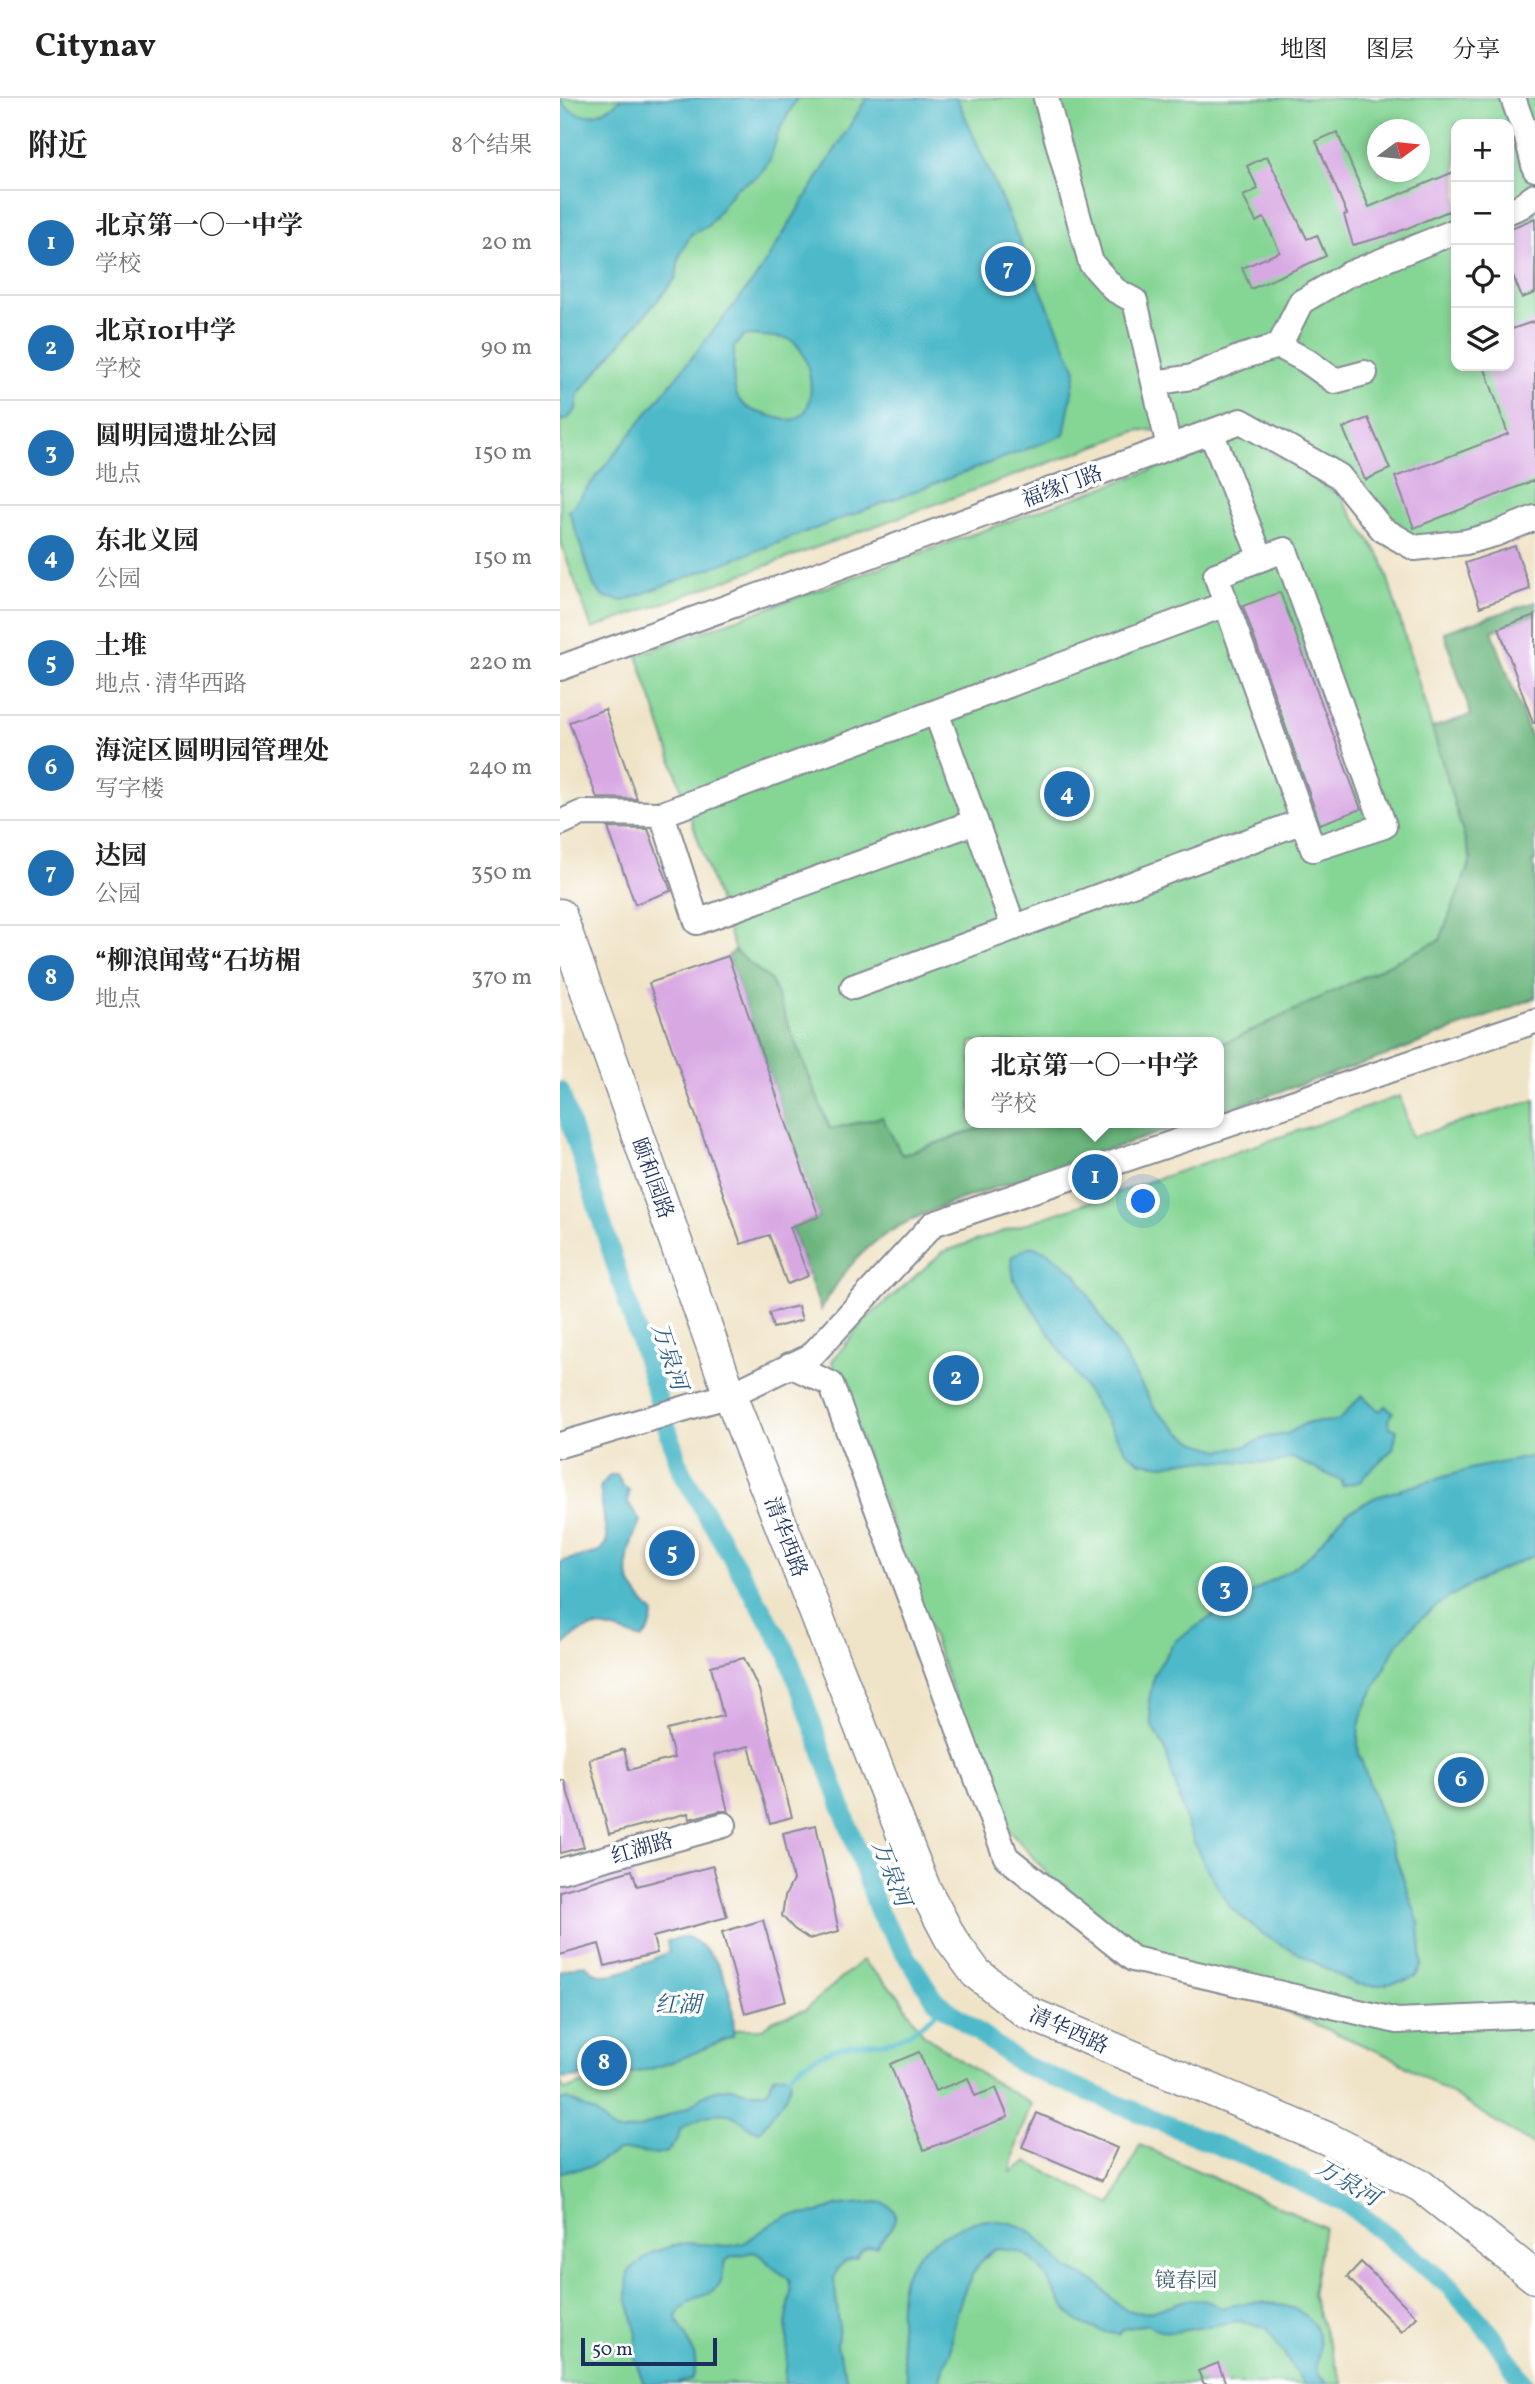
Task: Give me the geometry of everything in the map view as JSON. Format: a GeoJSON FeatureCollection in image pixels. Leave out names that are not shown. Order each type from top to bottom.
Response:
{"type":"FeatureCollection","features":[{"type":"Feature","properties":{"kind":"main road","name":"颐和园路"},"geometry":{"type":"LineString","coordinates":[[560,915],[730,1395]]}},
{"type":"Feature","properties":{"kind":"main road","name":"清华西路"},"geometry":{"type":"LineString","coordinates":[[730,1395],[924,1888],[951,1939],[976,1973],[1026,2012],[1326,2138],[1421,2186],[1535,2277]]}},
{"type":"Feature","properties":{"kind":"street"},"geometry":{"type":"LineString","coordinates":[[1046,98],[1091,263],[1115,290],[1135,301],[1169,446]]}},
{"type":"Feature","properties":{"kind":"street"},"geometry":{"type":"LineString","coordinates":[[1513,98],[1531,135],[1535,169]]}},
{"type":"Feature","properties":{"kind":"street"},"geometry":{"type":"LineString","coordinates":[[1514,209],[1535,196]]}},
{"type":"Feature","properties":{"kind":"street"},"geometry":{"type":"LineString","coordinates":[[1279,346],[1301,302],[1347,275],[1451,234]]}},
{"type":"Feature","properties":{"kind":"street"},"geometry":{"type":"LineString","coordinates":[[1154,383],[1192,377],[1241,356],[1279,346],[1307,361],[1335,381],[1365,373]]}},
{"type":"Feature","properties":{"kind":"street","name":"福缘门路"},"geometry":{"type":"LineString","coordinates":[[560,668],[1241,421],[1339,476],[1382,529],[1415,548],[1466,542],[1535,518]]}},
{"type":"Feature","properties":{"kind":"street"},"geometry":{"type":"LineString","coordinates":[[1211,432],[1261,558]]}},
{"type":"Feature","properties":{"kind":"street"},"geometry":{"type":"LineString","coordinates":[[1285,550],[1384,826],[1313,849],[1216,575],[1261,558],[1285,550]]}},
{"type":"Feature","properties":{"kind":"street"},"geometry":{"type":"LineString","coordinates":[[560,823],[582,813],[662,814],[1226,604]]}},
{"type":"Feature","properties":{"kind":"street"},"geometry":{"type":"LineString","coordinates":[[936,712],[1014,928]]}},
{"type":"Feature","properties":{"kind":"street"},"geometry":{"type":"LineString","coordinates":[[662,814],[697,922],[975,822]]}},
{"type":"Feature","properties":{"kind":"street"},"geometry":{"type":"LineString","coordinates":[[853,987],[1303,821]]}},
{"type":"Feature","properties":{"kind":"street"},"geometry":{"type":"LineString","coordinates":[[1224,1126],[1535,1021]]}},
{"type":"Feature","properties":{"kind":"street"},"geometry":{"type":"LineString","coordinates":[[560,1445],[730,1395],[811,1356],[933,1224],[1218,1128]]}},
{"type":"Feature","properties":{"kind":"street"},"geometry":{"type":"LineString","coordinates":[[790,1365],[831,1384],[1006,1857],[1133,1959],[1397,2021],[1535,2015]]}},
{"type":"Feature","properties":{"kind":"street","name":"红湖路"},"geometry":{"type":"LineString","coordinates":[[560,1871],[724,1825]]}},
{"type":"Feature","properties":{"kind":"green space"},"geometry":{"type":"Polygon","coordinates":[[[560,98],[1535,98],[1535,518],[1415,548],[1339,476],[1241,421],[1211,432],[1139,430],[592,629],[560,540],[560,98]]]}},
{"type":"Feature","properties":{"kind":"green space"},"geometry":{"type":"Polygon","coordinates":[[[1246,436],[1339,495],[1382,559],[1471,860],[1440,940],[1224,1042],[1224,1037],[965,1037],[965,1128],[980,1128],[902,1155],[830,1129],[771,981],[735,951],[637,655],[1246,436]]]}},
{"type":"Feature","properties":{"kind":"green space"},"geometry":{"type":"Polygon","coordinates":[[[1535,602],[1535,615],[1492,631],[1535,749],[1535,861],[1532,862],[1535,871],[1535,998],[1385,1056],[1224,1110],[1224,1042],[1440,940],[1471,860],[1432,728],[1471,715],[1444,632],[1535,602]]]}},
{"type":"Feature","properties":{"kind":"green space"},"geometry":{"type":"Polygon","coordinates":[[[735,951],[771,981],[830,1129],[882,1117],[902,1155],[980,1128],[1173,1128],[965,1198],[901,1225],[875,1242],[857,1259],[841,1278],[821,1310],[791,1227],[819,1217],[728,956],[735,951]]]}},
{"type":"Feature","properties":{"kind":"green space"},"geometry":{"type":"Polygon","coordinates":[[[1400,1096],[1412,1137],[1535,1100],[1535,2146],[1395,2059],[1132,1944],[1063,1892],[999,1818],[832,1361],[864,1321],[943,1252],[1400,1096]]]}},
{"type":"Feature","properties":{"kind":"green space","name":"镜春园"},"geometry":{"type":"Polygon","coordinates":[[[862,1960],[899,1996],[923,2034],[979,2073],[1031,2104],[1016,2147],[1011,2172],[1027,2162],[1111,2205],[1140,2145],[1324,2227],[1312,2295],[1343,2384],[560,2384],[560,2081],[565,2090],[740,2029],[762,2029],[774,2020],[805,2010],[862,1960]]]}},
{"type":"Feature","properties":{"kind":"water"},"geometry":{"type":"Polygon","coordinates":[[[623,98],[797,98],[779,131],[769,162],[757,177],[736,188],[708,226],[691,234],[679,257],[676,278],[578,394],[576,410],[567,419],[560,421],[560,99],[575,112],[590,115],[607,109],[623,98]]]}},
{"type":"Feature","properties":{"kind":"water"},"geometry":{"type":"Polygon","coordinates":[[[867,98],[957,98],[1076,370],[1064,435],[623,601],[603,597],[594,586],[569,511],[757,276],[867,98]],[[743,336],[734,347],[737,396],[754,411],[784,419],[799,417],[805,411],[811,390],[803,355],[791,340],[743,336]]]}},
{"type":"Feature","properties":{"kind":"water"},"geometry":{"type":"Polygon","coordinates":[[[1030,1246],[1048,1252],[1076,1274],[1156,1410],[1197,1443],[1220,1450],[1244,1447],[1267,1437],[1287,1434],[1306,1423],[1338,1421],[1362,1395],[1379,1411],[1386,1406],[1393,1412],[1388,1420],[1390,1427],[1397,1430],[1393,1449],[1362,1481],[1342,1486],[1342,1481],[1292,1458],[1274,1463],[1190,1460],[1164,1465],[1140,1462],[1126,1451],[1014,1280],[1011,1257],[1030,1246]]]}},
{"type":"Feature","properties":{"kind":"water"},"geometry":{"type":"Polygon","coordinates":[[[1535,1456],[1535,1555],[1462,1590],[1428,1612],[1400,1641],[1361,1717],[1359,1754],[1419,1923],[1422,1964],[1416,1976],[1404,1981],[1374,1986],[1355,1984],[1262,1934],[1230,1907],[1204,1864],[1188,1828],[1165,1749],[1152,1725],[1149,1701],[1154,1674],[1175,1641],[1310,1555],[1345,1514],[1376,1497],[1474,1468],[1535,1456]]]}},
{"type":"Feature","properties":{"kind":"water"},"geometry":{"type":"Polygon","coordinates":[[[610,1475],[617,1475],[623,1486],[629,1490],[628,1502],[640,1521],[627,1560],[628,1571],[635,1591],[654,1614],[649,1631],[642,1639],[597,1627],[582,1631],[560,1648],[560,1564],[599,1552],[607,1541],[600,1487],[610,1475]]]}},
{"type":"Feature","properties":{"kind":"water","name":"红湖"},"geometry":{"type":"Polygon","coordinates":[[[687,1937],[710,1954],[725,1979],[732,2007],[733,2036],[683,2058],[644,2071],[631,2073],[619,2058],[594,2061],[585,2065],[581,2077],[560,2079],[560,1971],[585,1964],[597,1973],[615,1974],[669,1953],[667,1941],[687,1937]]]}},
{"type":"Feature","properties":{"kind":"water"},"geometry":{"type":"Polygon","coordinates":[[[786,2074],[791,2080],[787,2095],[760,2131],[730,2115],[715,2114],[700,2118],[680,2129],[678,2139],[667,2152],[656,2155],[618,2151],[590,2167],[560,2172],[560,2101],[568,2099],[596,2113],[614,2131],[621,2132],[639,2128],[690,2106],[712,2091],[732,2087],[746,2092],[767,2092],[774,2076],[786,2074]]]}},
{"type":"Feature","properties":{"kind":"water"},"geometry":{"type":"Polygon","coordinates":[[[879,2202],[894,2210],[891,2228],[876,2247],[867,2247],[857,2258],[844,2262],[834,2278],[839,2325],[837,2345],[848,2384],[785,2384],[788,2338],[786,2325],[791,2292],[789,2279],[761,2255],[753,2252],[725,2261],[721,2282],[716,2289],[686,2304],[676,2317],[694,2355],[695,2371],[692,2379],[676,2384],[644,2384],[635,2360],[637,2335],[627,2297],[628,2271],[653,2252],[669,2247],[686,2243],[729,2246],[744,2243],[788,2216],[818,2213],[839,2205],[879,2202]]]}},
{"type":"Feature","properties":{"kind":"water"},"geometry":{"type":"Polygon","coordinates":[[[992,2220],[1028,2230],[1067,2267],[1096,2283],[1116,2303],[1128,2310],[1151,2312],[1195,2299],[1208,2301],[1221,2308],[1264,2303],[1293,2308],[1305,2315],[1314,2325],[1320,2346],[1318,2373],[1328,2384],[1304,2384],[1266,2328],[1238,2321],[1175,2332],[1160,2331],[1148,2324],[1124,2329],[1118,2335],[1087,2326],[1065,2308],[1036,2263],[1017,2251],[997,2249],[979,2264],[966,2288],[957,2314],[951,2352],[942,2371],[940,2384],[908,2384],[900,2304],[904,2278],[909,2267],[916,2256],[941,2237],[965,2225],[992,2220]]]}},
{"type":"Feature","properties":{"kind":"building"},"geometry":{"type":"Polygon","coordinates":[[[1337,132],[1369,207],[1451,173],[1451,210],[1393,234],[1353,245],[1344,215],[1347,214],[1316,141],[1337,132]]]}},
{"type":"Feature","properties":{"kind":"building"},"geometry":{"type":"Polygon","coordinates":[[[1267,156],[1307,239],[1317,235],[1326,256],[1251,289],[1242,268],[1280,252],[1264,218],[1256,222],[1243,196],[1258,189],[1247,166],[1267,156]]]}},
{"type":"Feature","properties":{"kind":"building"},"geometry":{"type":"Polygon","coordinates":[[[1535,218],[1535,293],[1522,298],[1514,278],[1514,227],[1535,218]]]}},
{"type":"Feature","properties":{"kind":"building"},"geometry":{"type":"Polygon","coordinates":[[[1535,321],[1535,480],[1414,528],[1395,477],[1508,434],[1486,371],[1514,371],[1514,328],[1535,321]]]}},
{"type":"Feature","properties":{"kind":"building"},"geometry":{"type":"Polygon","coordinates":[[[1368,418],[1390,469],[1365,480],[1343,428],[1368,418]]]}},
{"type":"Feature","properties":{"kind":"building"},"geometry":{"type":"Polygon","coordinates":[[[1515,546],[1530,589],[1480,607],[1465,563],[1515,546]]]}},
{"type":"Feature","properties":{"kind":"building"},"geometry":{"type":"Polygon","coordinates":[[[1280,592],[1361,809],[1320,824],[1243,606],[1280,592]]]}},
{"type":"Feature","properties":{"kind":"building"},"geometry":{"type":"Polygon","coordinates":[[[1535,615],[1535,723],[1533,723],[1499,628],[1535,615]]]}},
{"type":"Feature","properties":{"kind":"building"},"geometry":{"type":"Polygon","coordinates":[[[605,709],[637,799],[597,798],[569,722],[605,709]]]}},
{"type":"Feature","properties":{"kind":"building"},"geometry":{"type":"Polygon","coordinates":[[[608,828],[648,829],[671,891],[635,904],[608,828]]]}},
{"type":"Feature","properties":{"kind":"building"},"geometry":{"type":"Polygon","coordinates":[[[728,956],[819,1217],[790,1227],[808,1276],[787,1284],[769,1235],[741,1244],[649,983],[728,956]]]}},
{"type":"Feature","properties":{"kind":"building"},"geometry":{"type":"Polygon","coordinates":[[[798,1306],[802,1320],[773,1328],[769,1313],[798,1306]]]}},
{"type":"Feature","properties":{"kind":"building"},"geometry":{"type":"Polygon","coordinates":[[[744,1658],[759,1690],[792,1817],[770,1823],[749,1746],[714,1755],[728,1811],[689,1819],[688,1813],[609,1834],[589,1759],[624,1749],[629,1770],[674,1758],[667,1730],[723,1716],[711,1666],[744,1658]]]}},
{"type":"Feature","properties":{"kind":"building"},"geometry":{"type":"Polygon","coordinates":[[[560,1780],[564,1780],[584,1847],[560,1853],[560,1780]]]}},
{"type":"Feature","properties":{"kind":"building"},"geometry":{"type":"Polygon","coordinates":[[[816,1825],[839,1931],[809,1939],[794,1929],[782,1916],[785,1896],[793,1880],[783,1833],[816,1825]]]}},
{"type":"Feature","properties":{"kind":"building"},"geometry":{"type":"Polygon","coordinates":[[[713,1866],[727,1917],[653,1937],[657,1953],[605,1966],[599,1944],[560,1955],[560,1891],[632,1870],[637,1886],[713,1866]]]}},
{"type":"Feature","properties":{"kind":"building"},"geometry":{"type":"Polygon","coordinates":[[[763,1920],[786,2001],[745,2013],[722,1932],[763,1920]]]}},
{"type":"Feature","properties":{"kind":"building"},"geometry":{"type":"Polygon","coordinates":[[[919,2052],[935,2091],[968,2078],[975,2096],[996,2088],[1008,2117],[924,2150],[890,2064],[919,2052]]]}},
{"type":"Feature","properties":{"kind":"building"},"geometry":{"type":"Polygon","coordinates":[[[1037,2113],[1117,2148],[1102,2181],[1022,2147],[1037,2113]]]}},
{"type":"Feature","properties":{"kind":"building"},"geometry":{"type":"Polygon","coordinates":[[[1361,2262],[1417,2317],[1402,2332],[1347,2277],[1361,2262]]]}},
{"type":"Feature","properties":{"kind":"building"},"geometry":{"type":"Polygon","coordinates":[[[1218,2363],[1226,2384],[1204,2384],[1198,2371],[1218,2363]]]}},
{"type":"Feature","properties":{"kind":"waterway","name":"万泉河"},"geometry":{"type":"LineString","coordinates":[[560,1091],[681,1471],[787,1652],[880,1915],[936,2001],[1021,2064],[1265,2165],[1350,2206],[1449,2286],[1492,2335],[1524,2384]]}},
{"type":"Feature","properties":{"kind":"waterway"},"geometry":{"type":"LineString","coordinates":[[788,2077],[802,2065],[829,2051],[901,2037],[944,2007]]}},
{"type":"Feature","properties":{"kind":"place","name":"达园"},"geometry":{"type":"Point","coordinates":[1008,269]}},
{"type":"Feature","properties":{"kind":"place","name":"东北义园"},"geometry":{"type":"Point","coordinates":[1067,794]}},
{"type":"Feature","properties":{"kind":"place","name":"北京第一〇一中学"},"geometry":{"type":"Point","coordinates":[1095,1177]}},
{"type":"Feature","properties":{"kind":"place","name":"北京101中学"},"geometry":{"type":"Point","coordinates":[956,1378]}},
{"type":"Feature","properties":{"kind":"place","name":"土堆"},"geometry":{"type":"Point","coordinates":[672,1553]}},
{"type":"Feature","properties":{"kind":"place","name":"圆明园遗址公园"},"geometry":{"type":"Point","coordinates":[1225,1589]}},
{"type":"Feature","properties":{"kind":"place","name":"海淀区圆明园管理处"},"geometry":{"type":"Point","coordinates":[1461,1780]}},
{"type":"Feature","properties":{"kind":"place","name":"“柳浪闻莺“石坊楣"},"geometry":{"type":"Point","coordinates":[604,2063]}}]}
